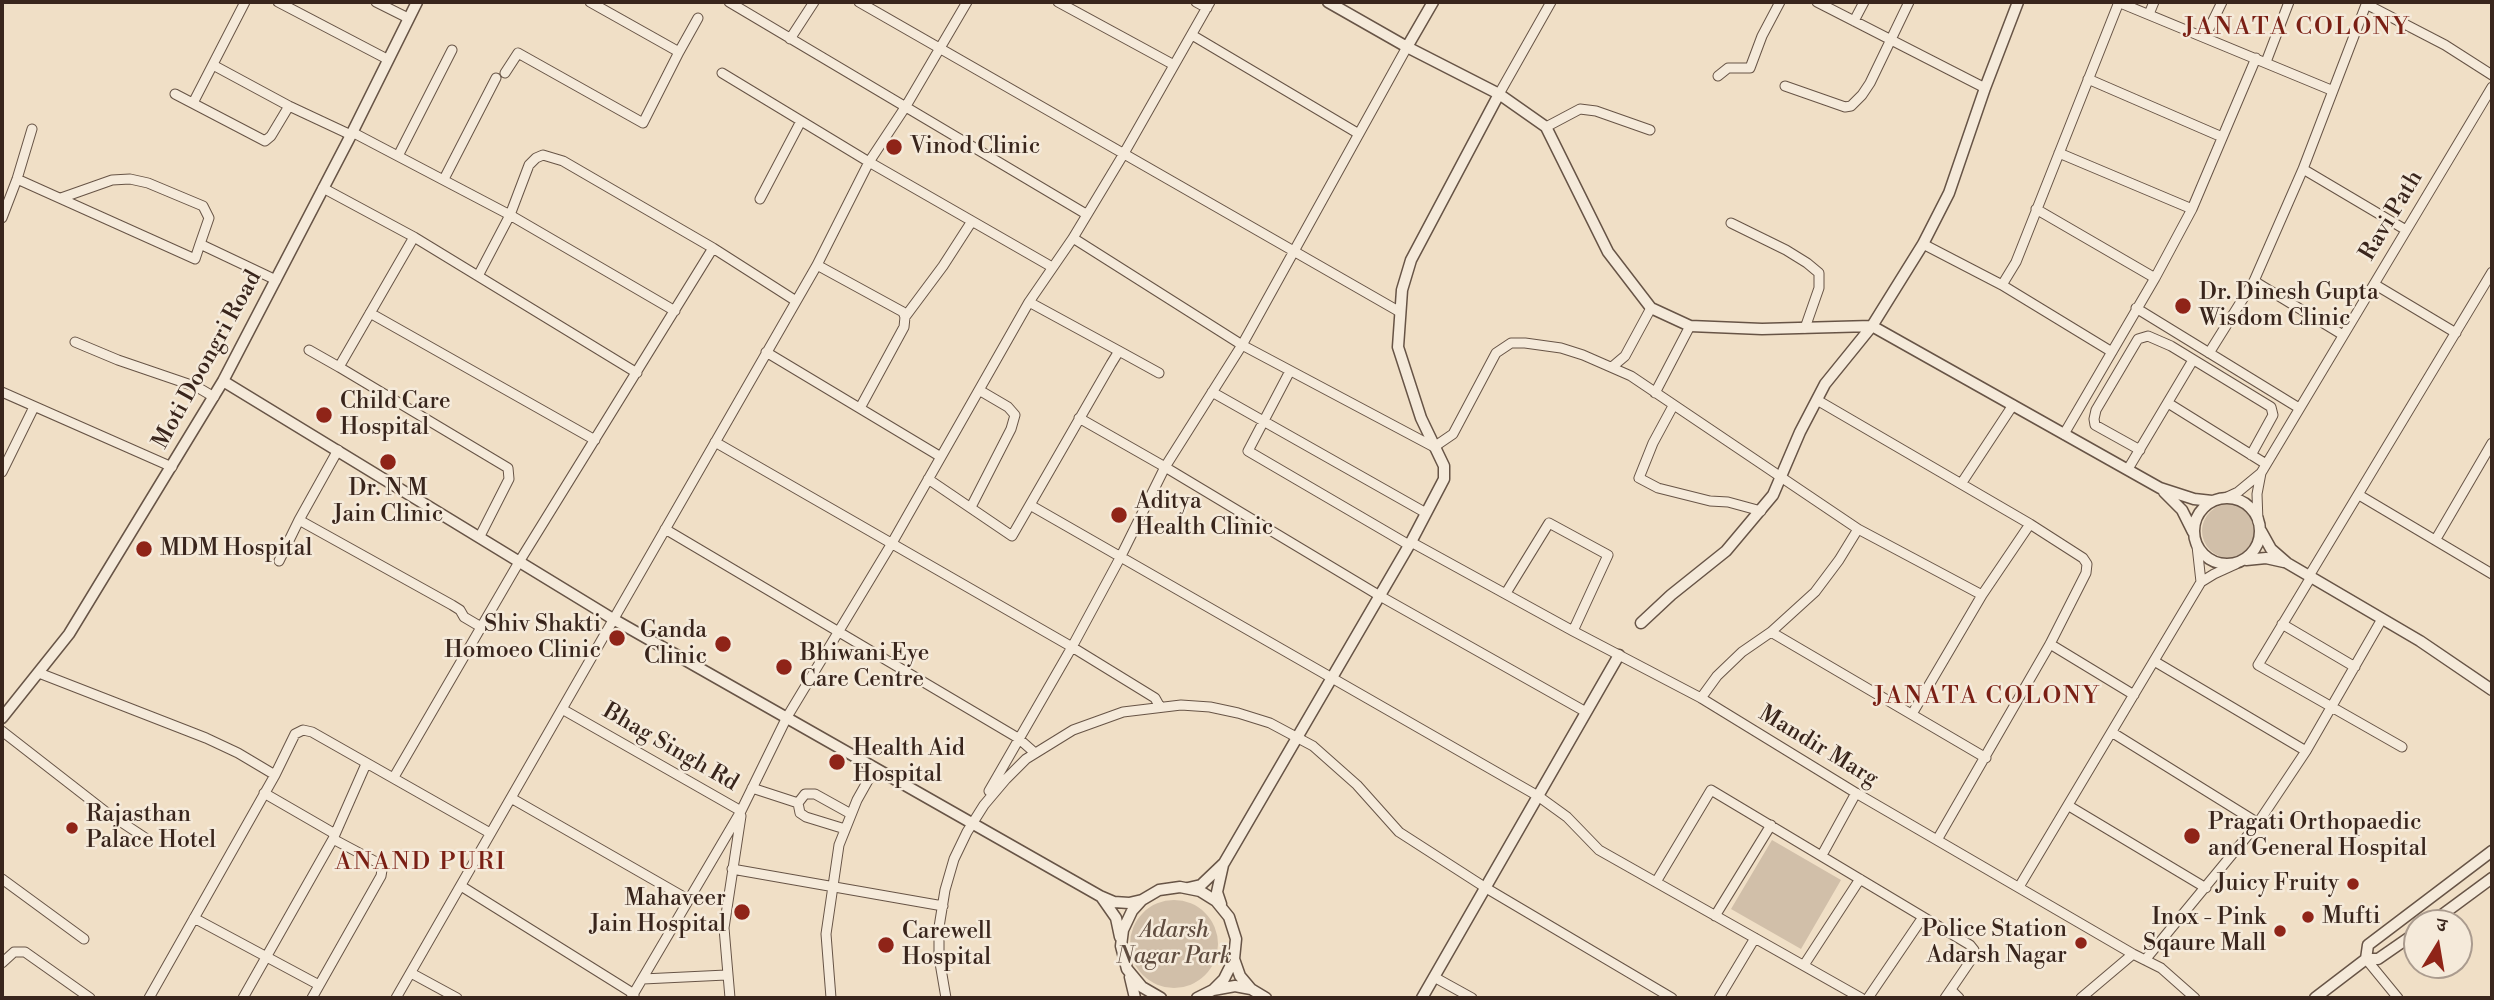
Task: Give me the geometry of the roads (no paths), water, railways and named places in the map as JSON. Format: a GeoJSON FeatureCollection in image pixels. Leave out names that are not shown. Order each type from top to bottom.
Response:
{"type":"FeatureCollection","features":[{"type":"Feature","properties":{"kind":"street"},"geometry":{"type":"LineString","coordinates":[[193,103],[245,2]]}},
{"type":"Feature","properties":{"kind":"street"},"geometry":{"type":"LineString","coordinates":[[278,2],[387,59]]}},
{"type":"Feature","properties":{"kind":"street"},"geometry":{"type":"LineString","coordinates":[[376,2],[408,18]]}},
{"type":"Feature","properties":{"kind":"street","name":"Moti Doongri Road"},"geometry":{"type":"LineString","coordinates":[[2,718],[75,624],[214,397],[352,134],[417,2]]}},
{"type":"Feature","properties":{"kind":"street"},"geometry":{"type":"LineString","coordinates":[[590,2],[679,52]]}},
{"type":"Feature","properties":{"kind":"street"},"geometry":{"type":"LineString","coordinates":[[729,2],[1086,214]]}},
{"type":"Feature","properties":{"kind":"street"},"geometry":{"type":"LineString","coordinates":[[790,39],[814,2]]}},
{"type":"Feature","properties":{"kind":"street"},"geometry":{"type":"LineString","coordinates":[[859,2],[1400,312]]}},
{"type":"Feature","properties":{"kind":"street"},"geometry":{"type":"LineString","coordinates":[[396,998],[817,265],[869,162],[906,106],[967,2]]}},
{"type":"Feature","properties":{"kind":"street"},"geometry":{"type":"LineString","coordinates":[[1058,2],[1174,65]]}},
{"type":"Feature","properties":{"kind":"street"},"geometry":{"type":"LineString","coordinates":[[461,886],[633,997],[741,811],[787,717],[892,543],[1029,302],[1073,238],[1209,5],[1196,2]]}},
{"type":"Feature","properties":{"kind":"street"},"geometry":{"type":"LineString","coordinates":[[1328,2],[1407,47],[1499,94],[1546,127],[1608,252],[1651,308],[1690,327],[1872,326],[2160,488],[2194,499],[2212,501],[2225,498],[2238,492],[2263,469]]}},
{"type":"Feature","properties":{"kind":"street"},"geometry":{"type":"LineString","coordinates":[[946,998],[939,957],[939,927],[954,859],[1018,738],[1072,647],[1120,558],[1165,467],[1242,345],[1433,2]]}},
{"type":"Feature","properties":{"kind":"street"},"geometry":{"type":"LineString","coordinates":[[223,381],[613,619],[1100,896],[1114,902],[1129,903],[1142,900],[1166,888],[1201,885],[1224,863],[1410,544],[1444,479],[1444,466],[1421,418],[1398,347],[1402,290],[1411,260],[1551,2]]}},
{"type":"Feature","properties":{"kind":"street"},"geometry":{"type":"LineString","coordinates":[[1718,76],[1728,68],[1751,68],[1762,36],[1780,2]]}},
{"type":"Feature","properties":{"kind":"street"},"geometry":{"type":"LineString","coordinates":[[1817,2],[1985,88]]}},
{"type":"Feature","properties":{"kind":"street"},"geometry":{"type":"LineString","coordinates":[[1854,21],[1864,2]]}},
{"type":"Feature","properties":{"kind":"street"},"geometry":{"type":"LineString","coordinates":[[1785,86],[1845,107],[1851,106],[1862,95],[1909,2]]}},
{"type":"Feature","properties":{"kind":"street"},"geometry":{"type":"LineString","coordinates":[[1641,623],[1726,551],[1773,495],[1800,432],[1825,384],[1872,326],[1923,244],[1949,193],[2018,2]]}},
{"type":"Feature","properties":{"kind":"street"},"geometry":{"type":"LineString","coordinates":[[2002,285],[2016,262],[2118,2],[2331,90]]}},
{"type":"Feature","properties":{"kind":"street"},"geometry":{"type":"LineString","coordinates":[[2149,14],[2154,2]]}},
{"type":"Feature","properties":{"kind":"street"},"geometry":{"type":"LineString","coordinates":[[2205,37],[2222,2]]}},
{"type":"Feature","properties":{"kind":"street"},"geometry":{"type":"LineString","coordinates":[[2266,62],[2290,2]]}},
{"type":"Feature","properties":{"kind":"street"},"geometry":{"type":"LineString","coordinates":[[2209,353],[2253,281],[2303,169],[2331,90],[2367,3],[2445,45],[2492,75]]}},
{"type":"Feature","properties":{"kind":"street"},"geometry":{"type":"LineString","coordinates":[[444,179],[501,76],[518,53],[643,124],[698,18]]}},
{"type":"Feature","properties":{"kind":"street"},"geometry":{"type":"LineString","coordinates":[[1192,34],[1359,134]]}},
{"type":"Feature","properties":{"kind":"street"},"geometry":{"type":"LineString","coordinates":[[398,156],[452,50]]}},
{"type":"Feature","properties":{"kind":"street"},"geometry":{"type":"LineString","coordinates":[[2064,434],[2192,209],[2256,58]]}},
{"type":"Feature","properties":{"kind":"street"},"geometry":{"type":"LineString","coordinates":[[213,65],[289,106],[444,179],[675,311]]}},
{"type":"Feature","properties":{"kind":"street"},"geometry":{"type":"LineString","coordinates":[[722,73],[869,162],[1052,267]]}},
{"type":"Feature","properties":{"kind":"street"},"geometry":{"type":"LineString","coordinates":[[2088,79],[2222,137]]}},
{"type":"Feature","properties":{"kind":"street","name":"Ravi Path"},"geometry":{"type":"LineString","coordinates":[[2263,469],[2492,87]]}},
{"type":"Feature","properties":{"kind":"street"},"geometry":{"type":"LineString","coordinates":[[175,94],[265,141],[271,136],[289,106]]}},
{"type":"Feature","properties":{"kind":"street"},"geometry":{"type":"LineString","coordinates":[[1546,127],[1580,109],[1596,111],[1650,131]]}},
{"type":"Feature","properties":{"kind":"street"},"geometry":{"type":"LineString","coordinates":[[760,199],[801,121]]}},
{"type":"Feature","properties":{"kind":"street"},"geometry":{"type":"LineString","coordinates":[[2,218],[32,129]]}},
{"type":"Feature","properties":{"kind":"street"},"geometry":{"type":"LineString","coordinates":[[2059,153],[2192,209]]}},
{"type":"Feature","properties":{"kind":"street"},"geometry":{"type":"LineString","coordinates":[[478,276],[510,215],[529,165],[543,155],[563,161],[713,248],[796,301]]}},
{"type":"Feature","properties":{"kind":"street"},"geometry":{"type":"LineString","coordinates":[[2303,169],[2406,230]]}},
{"type":"Feature","properties":{"kind":"street"},"geometry":{"type":"LineString","coordinates":[[17,179],[195,258],[209,218],[203,206],[148,183],[130,179],[112,180],[61,198]]}},
{"type":"Feature","properties":{"kind":"street"},"geometry":{"type":"LineString","coordinates":[[323,188],[414,237],[637,373]]}},
{"type":"Feature","properties":{"kind":"street"},"geometry":{"type":"LineString","coordinates":[[2036,209],[2155,278]]}},
{"type":"Feature","properties":{"kind":"street"},"geometry":{"type":"LineString","coordinates":[[860,408],[904,327],[905,317],[972,221]]}},
{"type":"Feature","properties":{"kind":"street"},"geometry":{"type":"LineString","coordinates":[[1731,223],[1786,250],[1819,273],[1819,288],[1805,328]]}},
{"type":"Feature","properties":{"kind":"street"},"geometry":{"type":"LineString","coordinates":[[339,367],[414,237]]}},
{"type":"Feature","properties":{"kind":"street"},"geometry":{"type":"LineString","coordinates":[[1073,238],[1242,345],[1434,447]]}},
{"type":"Feature","properties":{"kind":"street"},"geometry":{"type":"LineString","coordinates":[[200,244],[276,280]]}},
{"type":"Feature","properties":{"kind":"street"},"geometry":{"type":"LineString","coordinates":[[1923,244],[2002,285],[2112,352]]}},
{"type":"Feature","properties":{"kind":"street"},"geometry":{"type":"LineString","coordinates":[[394,777],[519,562],[713,248]]}},
{"type":"Feature","properties":{"kind":"street"},"geometry":{"type":"LineString","coordinates":[[817,265],[903,312],[905,317]]}},
{"type":"Feature","properties":{"kind":"street"},"geometry":{"type":"LineString","coordinates":[[2402,747],[2258,665],[2492,272]]}},
{"type":"Feature","properties":{"kind":"street"},"geometry":{"type":"LineString","coordinates":[[2253,281],[2343,335]]}},
{"type":"Feature","properties":{"kind":"street"},"geometry":{"type":"LineString","coordinates":[[2374,284],[2456,332]]}},
{"type":"Feature","properties":{"kind":"street"},"geometry":{"type":"LineString","coordinates":[[1029,302],[1159,373]]}},
{"type":"Feature","properties":{"kind":"street"},"geometry":{"type":"LineString","coordinates":[[1612,368],[1625,356],[1651,308]]}},
{"type":"Feature","properties":{"kind":"street"},"geometry":{"type":"LineString","coordinates":[[2136,309],[2299,408]]}},
{"type":"Feature","properties":{"kind":"street"},"geometry":{"type":"LineString","coordinates":[[370,313],[595,440]]}},
{"type":"Feature","properties":{"kind":"street"},"geometry":{"type":"LineString","coordinates":[[1655,393],[1690,327]]}},
{"type":"Feature","properties":{"kind":"street"},"geometry":{"type":"LineString","coordinates":[[2171,346],[2178,334]]}},
{"type":"Feature","properties":{"kind":"street"},"geometry":{"type":"LineString","coordinates":[[2140,450],[2095,425],[2094,419],[2096,410],[2138,339],[2148,337],[2171,346],[2271,407],[2273,410],[2251,455]]}},
{"type":"Feature","properties":{"kind":"street"},"geometry":{"type":"LineString","coordinates":[[75,342],[197,387],[214,397]]}},
{"type":"Feature","properties":{"kind":"street"},"geometry":{"type":"LineString","coordinates":[[1434,447],[1453,434],[1462,421],[1496,353],[1511,343],[1561,348],[1631,376],[1858,529],[1982,595]]}},
{"type":"Feature","properties":{"kind":"street"},"geometry":{"type":"LineString","coordinates":[[309,351],[508,468],[509,479],[480,536]]}},
{"type":"Feature","properties":{"kind":"street"},"geometry":{"type":"LineString","coordinates":[[928,479],[1012,536],[1119,351]]}},
{"type":"Feature","properties":{"kind":"street"},"geometry":{"type":"LineString","coordinates":[[766,352],[941,457]]}},
{"type":"Feature","properties":{"kind":"street"},"geometry":{"type":"LineString","coordinates":[[2127,469],[2193,360]]}},
{"type":"Feature","properties":{"kind":"street"},"geometry":{"type":"LineString","coordinates":[[1263,421],[1290,371]]}},
{"type":"Feature","properties":{"kind":"street"},"geometry":{"type":"LineString","coordinates":[[2249,394],[2256,382]]}},
{"type":"Feature","properties":{"kind":"street"},"geometry":{"type":"LineString","coordinates":[[2092,385],[2107,394]]}},
{"type":"Feature","properties":{"kind":"street"},"geometry":{"type":"LineString","coordinates":[[971,507],[1011,429],[1015,415],[1008,407],[979,390]]}},
{"type":"Feature","properties":{"kind":"street"},"geometry":{"type":"LineString","coordinates":[[2,392],[172,467]]}},
{"type":"Feature","properties":{"kind":"street"},"geometry":{"type":"LineString","coordinates":[[1212,392],[1426,513]]}},
{"type":"Feature","properties":{"kind":"street"},"geometry":{"type":"LineString","coordinates":[[1817,400],[2030,524],[2083,558],[2087,564],[2086,573],[2050,644],[1937,840]]}},
{"type":"Feature","properties":{"kind":"street"},"geometry":{"type":"LineString","coordinates":[[2168,403],[2251,455],[2263,469]]}},
{"type":"Feature","properties":{"kind":"street"},"geometry":{"type":"LineString","coordinates":[[1961,484],[2013,405]]}},
{"type":"Feature","properties":{"kind":"street"},"geometry":{"type":"LineString","coordinates":[[1673,406],[1653,443],[1639,478],[1658,488],[1761,511]]}},
{"type":"Feature","properties":{"kind":"street"},"geometry":{"type":"LineString","coordinates":[[2,469],[34,407]]}},
{"type":"Feature","properties":{"kind":"street"},"geometry":{"type":"LineString","coordinates":[[1079,418],[1380,596],[1586,712]]}},
{"type":"Feature","properties":{"kind":"street","name":"Mandir Marg"},"geometry":{"type":"LineString","coordinates":[[1263,421],[1248,451],[1410,544],[1701,698],[1856,793],[2161,968],[2196,998]]}},
{"type":"Feature","properties":{"kind":"street"},"geometry":{"type":"LineString","coordinates":[[715,442],[1072,647],[1155,698],[1160,707]]}},
{"type":"Feature","properties":{"kind":"street"},"geometry":{"type":"LineString","coordinates":[[2436,539],[2492,443]]}},
{"type":"Feature","properties":{"kind":"street"},"geometry":{"type":"LineString","coordinates":[[279,561],[338,450]]}},
{"type":"Feature","properties":{"kind":"street"},"geometry":{"type":"LineString","coordinates":[[2019,887],[2201,582],[2241,562],[2259,543],[2257,494],[2263,469]]}},
{"type":"Feature","properties":{"kind":"street"},"geometry":{"type":"LineString","coordinates":[[2160,488],[2182,510],[2203,554],[2212,561],[2224,564],[2266,558],[2287,563]]}},
{"type":"Feature","properties":{"kind":"street"},"geometry":{"type":"LineString","coordinates":[[2359,495],[2492,574]]}},
{"type":"Feature","properties":{"kind":"street"},"geometry":{"type":"LineString","coordinates":[[2225,498],[2242,501],[2252,508],[2271,549],[2287,563],[2455,663],[2492,690]]}},
{"type":"Feature","properties":{"kind":"street"},"geometry":{"type":"LineString","coordinates":[[2201,582],[2195,520],[2201,510],[2212,501]]}},
{"type":"Feature","properties":{"kind":"street"},"geometry":{"type":"LineString","coordinates":[[1030,505],[1538,796],[1567,817],[1599,850],[1861,998]]}},
{"type":"Feature","properties":{"kind":"street"},"geometry":{"type":"LineString","coordinates":[[299,520],[452,605],[460,610],[464,617],[481,627]]}},
{"type":"Feature","properties":{"kind":"street"},"geometry":{"type":"LineString","coordinates":[[1506,593],[1549,523],[1608,555],[1573,631]]}},
{"type":"Feature","properties":{"kind":"street"},"geometry":{"type":"LineString","coordinates":[[1912,714],[1982,595],[2030,524]]}},
{"type":"Feature","properties":{"kind":"street"},"geometry":{"type":"LineString","coordinates":[[665,528],[1018,738],[1035,753]]}},
{"type":"Feature","properties":{"kind":"street"},"geometry":{"type":"LineString","coordinates":[[1701,698],[1717,676],[1741,652],[1771,632],[1815,592],[1858,529]]}},
{"type":"Feature","properties":{"kind":"street"},"geometry":{"type":"LineString","coordinates":[[2145,960],[2258,823],[2306,751],[2382,619]]}},
{"type":"Feature","properties":{"kind":"street"},"geometry":{"type":"LineString","coordinates":[[2282,624],[2354,667]]}},
{"type":"Feature","properties":{"kind":"street"},"geometry":{"type":"LineString","coordinates":[[1771,632],[1986,758]]}},
{"type":"Feature","properties":{"kind":"street"},"geometry":{"type":"LineString","coordinates":[[2050,644],[2134,695]]}},
{"type":"Feature","properties":{"kind":"street"},"geometry":{"type":"LineString","coordinates":[[1422,998],[1619,655]]}},
{"type":"Feature","properties":{"kind":"street"},"geometry":{"type":"LineString","coordinates":[[2154,661],[2306,751]]}},
{"type":"Feature","properties":{"kind":"street"},"geometry":{"type":"LineString","coordinates":[[39,673],[206,738],[275,775]]}},
{"type":"Feature","properties":{"kind":"street"},"geometry":{"type":"LineString","coordinates":[[972,823],[984,804],[1006,779],[1035,753],[1097,719],[1160,707],[1210,707],[1238,713],[1270,723],[1297,737],[1335,764],[1399,832],[1666,997]]}},
{"type":"Feature","properties":{"kind":"street","name":"Bhag Singh Rd"},"geometry":{"type":"LineString","coordinates":[[562,709],[741,811],[724,928],[730,998]]}},
{"type":"Feature","properties":{"kind":"street"},"geometry":{"type":"LineString","coordinates":[[149,998],[275,775],[295,734],[303,730],[312,732],[394,777],[491,834]]}},
{"type":"Feature","properties":{"kind":"street"},"geometry":{"type":"LineString","coordinates":[[2,732],[106,812],[147,839]]}},
{"type":"Feature","properties":{"kind":"street"},"geometry":{"type":"LineString","coordinates":[[2113,733],[2258,823]]}},
{"type":"Feature","properties":{"kind":"street"},"geometry":{"type":"LineString","coordinates":[[243,998],[334,836],[366,764]]}},
{"type":"Feature","properties":{"kind":"street"},"geometry":{"type":"LineString","coordinates":[[831,998],[826,934],[839,845],[874,768]]}},
{"type":"Feature","properties":{"kind":"street"},"geometry":{"type":"LineString","coordinates":[[752,788],[798,803]]}},
{"type":"Feature","properties":{"kind":"street"},"geometry":{"type":"LineString","coordinates":[[1656,882],[1711,790],[1970,945],[1974,950],[1973,957],[1948,994],[1959,998]]}},
{"type":"Feature","properties":{"kind":"street"},"geometry":{"type":"LineString","coordinates":[[264,793],[380,864],[382,870],[312,998]]}},
{"type":"Feature","properties":{"kind":"street"},"geometry":{"type":"LineString","coordinates":[[1822,855],[1856,793]]}},
{"type":"Feature","properties":{"kind":"street"},"geometry":{"type":"LineString","coordinates":[[845,829],[806,817],[800,813],[798,803],[805,794],[814,794],[851,814]]}},
{"type":"Feature","properties":{"kind":"street"},"geometry":{"type":"LineString","coordinates":[[511,798],[689,900]]}},
{"type":"Feature","properties":{"kind":"street"},"geometry":{"type":"LineString","coordinates":[[2069,806],[2206,888]]}},
{"type":"Feature","properties":{"kind":"street"},"geometry":{"type":"LineString","coordinates":[[1715,916],[1771,825]]}},
{"type":"Feature","properties":{"kind":"street"},"geometry":{"type":"LineString","coordinates":[[2398,998],[2366,959],[2368,945],[2492,851]]}},
{"type":"Feature","properties":{"kind":"street"},"geometry":{"type":"LineString","coordinates":[[1213,990],[1224,979],[1234,959],[1236,943],[1234,930],[1217,892],[1224,863]]}},
{"type":"Feature","properties":{"kind":"street"},"geometry":{"type":"LineString","coordinates":[[732,869],[943,906]]}},
{"type":"Feature","properties":{"kind":"street"},"geometry":{"type":"LineString","coordinates":[[2452,909],[2492,878]]}},
{"type":"Feature","properties":{"kind":"street"},"geometry":{"type":"LineString","coordinates":[[2,879],[84,939]]}},
{"type":"Feature","properties":{"kind":"street"},"geometry":{"type":"LineString","coordinates":[[1804,965],[1860,879]]}},
{"type":"Feature","properties":{"kind":"street"},"geometry":{"type":"LineString","coordinates":[[1188,888],[1210,896],[1222,906]]}},
{"type":"Feature","properties":{"kind":"street"},"geometry":{"type":"LineString","coordinates":[[1100,896],[1116,918],[1123,957],[1135,998]]}},
{"type":"Feature","properties":{"kind":"street"},"geometry":{"type":"LineString","coordinates":[[1121,941],[1128,918],[1142,900]]}},
{"type":"Feature","properties":{"kind":"street"},"geometry":{"type":"LineString","coordinates":[[1868,998],[1923,917]]}},
{"type":"Feature","properties":{"kind":"street"},"geometry":{"type":"LineString","coordinates":[[194,918],[319,985]]}},
{"type":"Feature","properties":{"kind":"street"},"geometry":{"type":"LineString","coordinates":[[1719,998],[1755,938]]}},
{"type":"Feature","properties":{"kind":"street"},"geometry":{"type":"LineString","coordinates":[[2315,998],[2366,959],[2378,959],[2403,942]]}},
{"type":"Feature","properties":{"kind":"street"},"geometry":{"type":"LineString","coordinates":[[2,963],[14,952],[25,952],[90,998]]}},
{"type":"Feature","properties":{"kind":"street"},"geometry":{"type":"LineString","coordinates":[[2081,998],[2133,954]]}},
{"type":"Feature","properties":{"kind":"street"},"geometry":{"type":"LineString","coordinates":[[1234,959],[1240,976],[1251,989],[1266,998]]}},
{"type":"Feature","properties":{"kind":"street"},"geometry":{"type":"LineString","coordinates":[[1127,969],[1142,987],[1161,998]]}},
{"type":"Feature","properties":{"kind":"street"},"geometry":{"type":"LineString","coordinates":[[411,973],[457,998]]}},
{"type":"Feature","properties":{"kind":"street"},"geometry":{"type":"LineString","coordinates":[[643,979],[726,975]]}},
{"type":"Feature","properties":{"kind":"street"},"geometry":{"type":"LineString","coordinates":[[1434,977],[1472,998]]}},
{"type":"Feature","properties":{"kind":"street"},"geometry":{"type":"LineString","coordinates":[[1197,998],[1213,990],[1235,986],[1251,989]]}},
{"type":"Feature","properties":{"kind":"place","name":"Vinod Clinic"},"geometry":{"type":"Point","coordinates":[894,147]}},
{"type":"Feature","properties":{"kind":"place","name":"Dr. Dinesh Gupta Wisdom Clinic"},"geometry":{"type":"Point","coordinates":[2183,306]}},
{"type":"Feature","properties":{"kind":"place","name":"Child Care Hospital"},"geometry":{"type":"Point","coordinates":[324,415]}},
{"type":"Feature","properties":{"kind":"place","name":"Dr. N M Jain Clinic"},"geometry":{"type":"Point","coordinates":[388,462]}},
{"type":"Feature","properties":{"kind":"place","name":"Aditya Health Clinic"},"geometry":{"type":"Point","coordinates":[1119,515]}},
{"type":"Feature","properties":{"kind":"place","name":"MDM Hospital"},"geometry":{"type":"Point","coordinates":[144,549]}},
{"type":"Feature","properties":{"kind":"place","name":"Shiv Shakti Homoeo Clinic"},"geometry":{"type":"Point","coordinates":[617,638]}},
{"type":"Feature","properties":{"kind":"place","name":"Ganda Clinic"},"geometry":{"type":"Point","coordinates":[723,644]}},
{"type":"Feature","properties":{"kind":"place","name":"Bhiwani Eye Care Centre"},"geometry":{"type":"Point","coordinates":[784,667]}},
{"type":"Feature","properties":{"kind":"place","name":"Health Aid Hospital"},"geometry":{"type":"Point","coordinates":[837,762]}},
{"type":"Feature","properties":{"kind":"place","name":"Rajasthan Palace Hotel"},"geometry":{"type":"Point","coordinates":[72,828]}},
{"type":"Feature","properties":{"kind":"place","name":"Pragati Orthopaedic and General Hospital"},"geometry":{"type":"Point","coordinates":[2192,836]}},
{"type":"Feature","properties":{"kind":"place","name":"Juicy Fruity"},"geometry":{"type":"Point","coordinates":[2353,884]}},
{"type":"Feature","properties":{"kind":"place","name":"Mahaveer Jain Hospital"},"geometry":{"type":"Point","coordinates":[742,912]}},
{"type":"Feature","properties":{"kind":"place","name":"Mufti"},"geometry":{"type":"Point","coordinates":[2308,917]}},
{"type":"Feature","properties":{"kind":"place","name":"Inox - Pink Sqaure Mall"},"geometry":{"type":"Point","coordinates":[2280,931]}},
{"type":"Feature","properties":{"kind":"place","name":"Police Station Adarsh Nagar"},"geometry":{"type":"Point","coordinates":[2081,943]}},
{"type":"Feature","properties":{"kind":"place","name":"Carewell Hospital"},"geometry":{"type":"Point","coordinates":[886,945]}},
{"type":"Feature","properties":{"kind":"district","name":"JANATA COLONY"},"geometry":{"type":"Point","coordinates":[2297,28]}},
{"type":"Feature","properties":{"kind":"district","name":"JANATA COLONY"},"geometry":{"type":"Point","coordinates":[1987,697]}},
{"type":"Feature","properties":{"kind":"district","name":"ANAND PURI"},"geometry":{"type":"Point","coordinates":[421,863]}},
{"type":"Feature","properties":{"kind":"park label","name":"Adarsh Nagar Park"},"geometry":{"type":"Point","coordinates":[1174,944]}}]}
